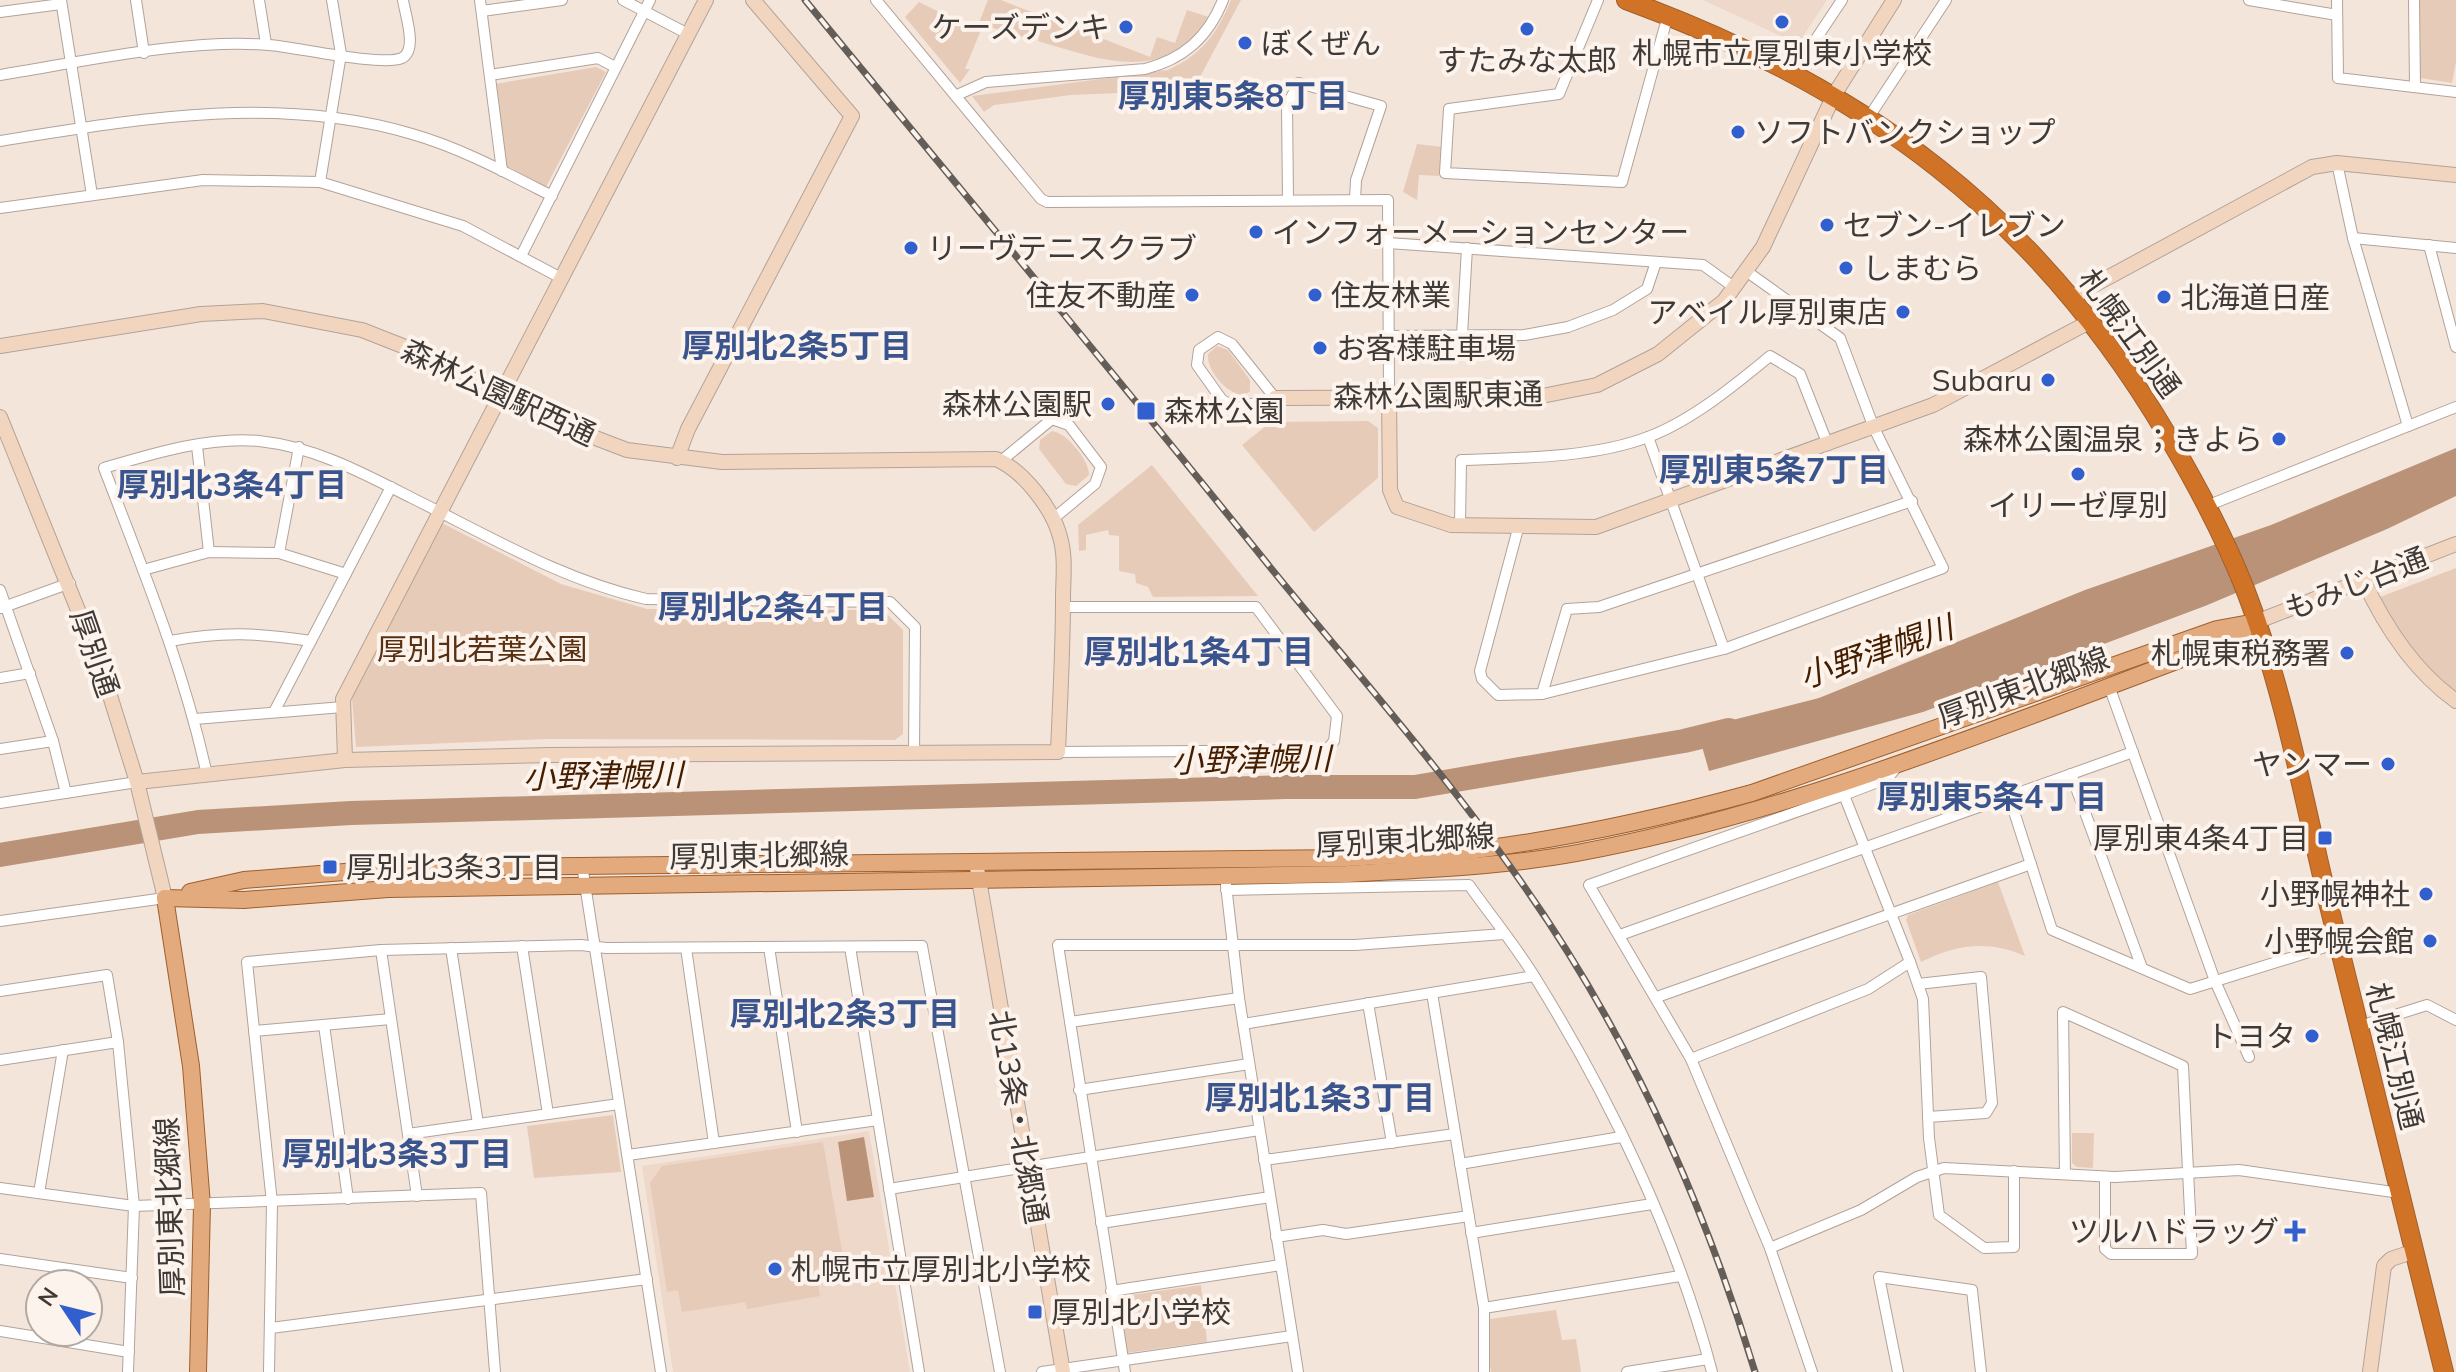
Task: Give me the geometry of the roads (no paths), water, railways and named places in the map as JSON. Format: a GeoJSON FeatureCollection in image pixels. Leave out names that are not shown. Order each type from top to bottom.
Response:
{"type":"FeatureCollection","features":[{"type":"Feature","properties":{"kind":"highway","name":"札幌江別通"},"geometry":{"type":"LineString","coordinates":[[1626,0],[1668,15],[1794,72],[1869,117],[1971,194],[2029,249],[2072,297],[2135,379],[2211,511],[2245,589],[2283,702],[2338,943],[2444,1372]]}},
{"type":"Feature","properties":{"kind":"main road","name":"厚別東北郷線"},"geometry":{"type":"LineString","coordinates":[[165,898],[244,900],[388,889],[979,879],[1225,882],[1479,866],[1576,853],[1768,805],[1899,762],[2222,644],[2256,622]]}},
{"type":"Feature","properties":{"kind":"main road","name":"厚別東北郷線"},"geometry":{"type":"LineString","coordinates":[[165,898],[244,880],[394,868],[1346,858],[1473,850],[1572,835],[1684,812],[1752,793],[2217,629],[2256,622]]}},
{"type":"Feature","properties":{"kind":"main road","name":"厚別東北郷線"},"geometry":{"type":"LineString","coordinates":[[165,898],[191,1066],[202,1205],[198,1372]]}},
{"type":"Feature","properties":{"kind":"street"},"geometry":{"type":"LineString","coordinates":[[136,0],[144,53]]}},
{"type":"Feature","properties":{"kind":"street"},"geometry":{"type":"LineString","coordinates":[[259,0],[266,44]]}},
{"type":"Feature","properties":{"kind":"street"},"geometry":{"type":"LineString","coordinates":[[320,182],[341,54],[332,0]]}},
{"type":"Feature","properties":{"kind":"street"},"geometry":{"type":"LineString","coordinates":[[0,75],[219,45],[266,44],[375,62],[405,55],[410,46],[403,0]]}},
{"type":"Feature","properties":{"kind":"street"},"geometry":{"type":"LineString","coordinates":[[502,171],[481,6],[562,0]]}},
{"type":"Feature","properties":{"kind":"street"},"geometry":{"type":"LineString","coordinates":[[623,0],[688,34]]}},
{"type":"Feature","properties":{"kind":"street"},"geometry":{"type":"LineString","coordinates":[[521,256],[650,0]]}},
{"type":"Feature","properties":{"kind":"street"},"geometry":{"type":"LineString","coordinates":[[345,760],[343,699],[706,0]]}},
{"type":"Feature","properties":{"kind":"street"},"geometry":{"type":"LineString","coordinates":[[677,458],[688,429],[852,116],[753,0]]}},
{"type":"Feature","properties":{"kind":"street"},"geometry":{"type":"LineString","coordinates":[[876,0],[1041,199],[1047,202],[1388,200],[1393,501],[1397,507],[1460,526],[1596,527],[1933,405],[2091,321]]}},
{"type":"Feature","properties":{"kind":"street"},"geometry":{"type":"LineString","coordinates":[[957,95],[986,82],[1145,69],[1169,62],[1190,49],[1204,34],[1223,0]]}},
{"type":"Feature","properties":{"kind":"street"},"geometry":{"type":"LineString","coordinates":[[1598,0],[1559,94],[1449,109],[1445,173],[1622,182],[1668,15]]}},
{"type":"Feature","properties":{"kind":"street"},"geometry":{"type":"LineString","coordinates":[[1794,72],[1842,0]]}},
{"type":"Feature","properties":{"kind":"street","name":"森林公園駅東通"},"geometry":{"type":"LineString","coordinates":[[1275,398],[1537,397],[1597,385],[1658,354],[1708,317],[1735,288],[1769,235],[1834,95],[1894,0]]}},
{"type":"Feature","properties":{"kind":"street"},"geometry":{"type":"LineString","coordinates":[[1869,117],[1946,0]]}},
{"type":"Feature","properties":{"kind":"street"},"geometry":{"type":"LineString","coordinates":[[2249,0],[2337,15]]}},
{"type":"Feature","properties":{"kind":"street"},"geometry":{"type":"LineString","coordinates":[[2337,0],[2338,78],[2456,92]]}},
{"type":"Feature","properties":{"kind":"street"},"geometry":{"type":"LineString","coordinates":[[2414,0],[2415,86]]}},
{"type":"Feature","properties":{"kind":"street"},"geometry":{"type":"LineString","coordinates":[[0,12],[61,2],[92,195]]}},
{"type":"Feature","properties":{"kind":"street"},"geometry":{"type":"LineString","coordinates":[[490,75],[598,58],[615,67]]}},
{"type":"Feature","properties":{"kind":"street"},"geometry":{"type":"LineString","coordinates":[[1288,200],[1287,105],[1299,83],[1381,106],[1356,180],[1355,200]]}},
{"type":"Feature","properties":{"kind":"street"},"geometry":{"type":"LineString","coordinates":[[0,141],[213,113],[271,112],[330,117],[415,135],[502,171],[552,196]]}},
{"type":"Feature","properties":{"kind":"street"},"geometry":{"type":"LineString","coordinates":[[2337,163],[2353,238],[2408,426]]}},
{"type":"Feature","properties":{"kind":"street"},"geometry":{"type":"LineString","coordinates":[[2072,297],[2312,167],[2337,163],[2456,175]]}},
{"type":"Feature","properties":{"kind":"street"},"geometry":{"type":"LineString","coordinates":[[0,208],[203,180],[320,182],[463,226],[561,278]]}},
{"type":"Feature","properties":{"kind":"street"},"geometry":{"type":"LineString","coordinates":[[2353,238],[2456,248]]}},
{"type":"Feature","properties":{"kind":"street"},"geometry":{"type":"LineString","coordinates":[[1388,243],[1706,266],[1735,288]]}},
{"type":"Feature","properties":{"kind":"street"},"geometry":{"type":"LineString","coordinates":[[2429,245],[2456,347]]}},
{"type":"Feature","properties":{"kind":"street"},"geometry":{"type":"LineString","coordinates":[[1462,335],[1467,248]]}},
{"type":"Feature","properties":{"kind":"street"},"geometry":{"type":"LineString","coordinates":[[1389,336],[1538,333],[1587,321],[1647,289],[1656,262]]}},
{"type":"Feature","properties":{"kind":"street"},"geometry":{"type":"LineString","coordinates":[[1519,525],[1480,671],[1482,679],[1498,695],[1542,694],[1724,649],[1943,568],[1874,428],[1840,338],[1746,271]]}},
{"type":"Feature","properties":{"kind":"street","name":"森林公園駅西通"},"geometry":{"type":"LineString","coordinates":[[0,346],[201,314],[263,311],[362,330],[413,350],[500,395],[627,450],[677,458],[742,462],[985,457],[1001,461]]}},
{"type":"Feature","properties":{"kind":"street"},"geometry":{"type":"LineString","coordinates":[[1225,339],[1275,398],[1244,407],[1229,406],[1199,371],[1199,350],[1209,340],[1225,339]]}},
{"type":"Feature","properties":{"kind":"street"},"geometry":{"type":"LineString","coordinates":[[1460,526],[1461,460],[1560,456],[1648,437],[1726,392],[1770,356],[1800,374],[1828,445]]}},
{"type":"Feature","properties":{"kind":"street"},"geometry":{"type":"LineString","coordinates":[[2211,511],[2350,449],[2456,407]]}},
{"type":"Feature","properties":{"kind":"street","name":"厚別通"},"geometry":{"type":"LineString","coordinates":[[0,417],[70,583],[101,667],[137,782],[165,898]]}},
{"type":"Feature","properties":{"kind":"street"},"geometry":{"type":"LineString","coordinates":[[1053,519],[1095,484],[1100,474],[1099,462],[1069,425],[1052,419],[1001,461],[1017,472],[1053,519],[1062,546],[1058,752]]}},
{"type":"Feature","properties":{"kind":"street"},"geometry":{"type":"LineString","coordinates":[[1648,437],[1724,649]]}},
{"type":"Feature","properties":{"kind":"street"},"geometry":{"type":"LineString","coordinates":[[207,775],[195,719],[170,641],[104,468],[148,455],[197,446],[255,441],[299,447],[345,464],[574,579],[646,599],[890,602],[915,627],[914,753]]}},
{"type":"Feature","properties":{"kind":"street"},"geometry":{"type":"LineString","coordinates":[[197,446],[209,552]]}},
{"type":"Feature","properties":{"kind":"street"},"geometry":{"type":"LineString","coordinates":[[279,553],[299,447]]}},
{"type":"Feature","properties":{"kind":"street"},"geometry":{"type":"LineString","coordinates":[[274,712],[391,487]]}},
{"type":"Feature","properties":{"kind":"street"},"geometry":{"type":"LineString","coordinates":[[1542,694],[1567,609],[1599,607],[1912,501]]}},
{"type":"Feature","properties":{"kind":"street","name":"もみじ台通"},"geometry":{"type":"LineString","coordinates":[[2256,622],[2456,544]]}},
{"type":"Feature","properties":{"kind":"street"},"geometry":{"type":"LineString","coordinates":[[143,570],[209,552],[279,553],[346,574]]}},
{"type":"Feature","properties":{"kind":"street"},"geometry":{"type":"LineString","coordinates":[[2363,579],[2384,625],[2430,678],[2456,701]]}},
{"type":"Feature","properties":{"kind":"street"},"geometry":{"type":"LineString","coordinates":[[4,607],[70,583]]}},
{"type":"Feature","properties":{"kind":"street"},"geometry":{"type":"LineString","coordinates":[[0,590],[53,741],[66,793]]}},
{"type":"Feature","properties":{"kind":"street"},"geometry":{"type":"LineString","coordinates":[[0,803],[137,782],[345,760],[549,755],[1327,750],[1334,741],[1337,716],[1256,607],[1063,607]]}},
{"type":"Feature","properties":{"kind":"street"},"geometry":{"type":"LineString","coordinates":[[170,641],[215,632],[257,632],[311,641]]}},
{"type":"Feature","properties":{"kind":"street"},"geometry":{"type":"LineString","coordinates":[[0,678],[30,673]]}},
{"type":"Feature","properties":{"kind":"street"},"geometry":{"type":"LineString","coordinates":[[2109,686],[2215,981],[2249,1057]]}},
{"type":"Feature","properties":{"kind":"street"},"geometry":{"type":"LineString","coordinates":[[195,719],[343,707]]}},
{"type":"Feature","properties":{"kind":"street"},"geometry":{"type":"LineString","coordinates":[[0,749],[53,741]]}},
{"type":"Feature","properties":{"kind":"street"},"geometry":{"type":"LineString","coordinates":[[1620,935],[2133,752]]}},
{"type":"Feature","properties":{"kind":"street"},"geometry":{"type":"LineString","coordinates":[[1812,1372],[1770,1248],[1691,1059],[1589,885],[1888,778],[1899,762]]}},
{"type":"Feature","properties":{"kind":"street"},"geometry":{"type":"LineString","coordinates":[[2071,774],[2142,968]]}},
{"type":"Feature","properties":{"kind":"street"},"geometry":{"type":"LineString","coordinates":[[1844,795],[1892,912],[1923,999],[1928,1117],[1939,1215],[1984,1248],[2014,1247],[2014,1171]]}},
{"type":"Feature","properties":{"kind":"street"},"geometry":{"type":"LineString","coordinates":[[2009,796],[2052,930],[2190,989],[2338,943]]}},
{"type":"Feature","properties":{"kind":"street","name":"北13条・北郷通"},"geometry":{"type":"LineString","coordinates":[[976,862],[1062,1370]]}},
{"type":"Feature","properties":{"kind":"street"},"geometry":{"type":"LineString","coordinates":[[1657,997],[2031,864]]}},
{"type":"Feature","properties":{"kind":"street"},"geometry":{"type":"LineString","coordinates":[[582,865],[661,1372]]}},
{"type":"Feature","properties":{"kind":"street"},"geometry":{"type":"LineString","coordinates":[[1298,1372],[1239,998],[1225,882],[1469,885],[1534,976],[1580,1053],[1652,1204],[1712,1372]]}},
{"type":"Feature","properties":{"kind":"street"},"geometry":{"type":"LineString","coordinates":[[0,921],[165,898]]}},
{"type":"Feature","properties":{"kind":"street"},"geometry":{"type":"LineString","coordinates":[[1125,1372],[1058,945],[1355,945],[1504,934]]}},
{"type":"Feature","properties":{"kind":"street"},"geometry":{"type":"LineString","coordinates":[[522,946],[548,1114]]}},
{"type":"Feature","properties":{"kind":"street"},"geometry":{"type":"LineString","coordinates":[[269,1372],[272,1203],[247,962],[381,950],[522,946],[922,946],[1000,1372]]}},
{"type":"Feature","properties":{"kind":"street"},"geometry":{"type":"LineString","coordinates":[[769,947],[797,1132]]}},
{"type":"Feature","properties":{"kind":"street"},"geometry":{"type":"LineString","coordinates":[[850,947],[919,1372]]}},
{"type":"Feature","properties":{"kind":"street"},"geometry":{"type":"LineString","coordinates":[[451,948],[478,1124]]}},
{"type":"Feature","properties":{"kind":"street"},"geometry":{"type":"LineString","coordinates":[[686,948],[714,1143]]}},
{"type":"Feature","properties":{"kind":"street"},"geometry":{"type":"LineString","coordinates":[[381,950],[417,1196]]}},
{"type":"Feature","properties":{"kind":"street"},"geometry":{"type":"LineString","coordinates":[[1691,1059],[1868,989],[1910,962]]}},
{"type":"Feature","properties":{"kind":"street"},"geometry":{"type":"LineString","coordinates":[[0,991],[107,975],[118,1042],[134,1206],[128,1372]]}},
{"type":"Feature","properties":{"kind":"street"},"geometry":{"type":"LineString","coordinates":[[1243,1024],[1534,976]]}},
{"type":"Feature","properties":{"kind":"street"},"geometry":{"type":"LineString","coordinates":[[1918,984],[1981,977],[1992,1103],[1986,1113],[1928,1117]]}},
{"type":"Feature","properties":{"kind":"street"},"geometry":{"type":"LineString","coordinates":[[1432,993],[1484,1308],[1484,1372]]}},
{"type":"Feature","properties":{"kind":"street"},"geometry":{"type":"LineString","coordinates":[[1070,1022],[1239,998]]}},
{"type":"Feature","properties":{"kind":"street"},"geometry":{"type":"LineString","coordinates":[[1368,1003],[1392,1143]]}},
{"type":"Feature","properties":{"kind":"street"},"geometry":{"type":"LineString","coordinates":[[2360,1026],[2427,1005],[2456,1020]]}},
{"type":"Feature","properties":{"kind":"street"},"geometry":{"type":"LineString","coordinates":[[2065,1174],[2063,1012],[2183,1066],[2192,1254],[2111,1254],[2105,1249],[2105,1177]]}},
{"type":"Feature","properties":{"kind":"street"},"geometry":{"type":"LineString","coordinates":[[254,1031],[391,1019]]}},
{"type":"Feature","properties":{"kind":"street"},"geometry":{"type":"LineString","coordinates":[[324,1025],[348,1199]]}},
{"type":"Feature","properties":{"kind":"street"},"geometry":{"type":"LineString","coordinates":[[0,1060],[118,1042]]}},
{"type":"Feature","properties":{"kind":"street"},"geometry":{"type":"LineString","coordinates":[[39,1193],[63,1050]]}},
{"type":"Feature","properties":{"kind":"street"},"geometry":{"type":"LineString","coordinates":[[1079,1090],[1249,1064]]}},
{"type":"Feature","properties":{"kind":"street"},"geometry":{"type":"LineString","coordinates":[[408,1134],[619,1104]]}},
{"type":"Feature","properties":{"kind":"street"},"geometry":{"type":"LineString","coordinates":[[628,1155],[878,1120]]}},
{"type":"Feature","properties":{"kind":"street"},"geometry":{"type":"LineString","coordinates":[[889,1189],[1259,1130]]}},
{"type":"Feature","properties":{"kind":"street"},"geometry":{"type":"LineString","coordinates":[[1264,1160],[1455,1134]]}},
{"type":"Feature","properties":{"kind":"street"},"geometry":{"type":"LineString","coordinates":[[1460,1164],[1621,1137]]}},
{"type":"Feature","properties":{"kind":"street"},"geometry":{"type":"LineString","coordinates":[[1770,1248],[1861,1210],[1933,1170],[1955,1167],[2105,1177],[2239,1170],[2400,1193]]}},
{"type":"Feature","properties":{"kind":"street"},"geometry":{"type":"LineString","coordinates":[[0,1188],[134,1206],[481,1193],[495,1372]]}},
{"type":"Feature","properties":{"kind":"street"},"geometry":{"type":"LineString","coordinates":[[1101,1223],[1270,1197]]}},
{"type":"Feature","properties":{"kind":"street"},"geometry":{"type":"LineString","coordinates":[[1471,1233],[1652,1204]]}},
{"type":"Feature","properties":{"kind":"street"},"geometry":{"type":"LineString","coordinates":[[1276,1237],[1323,1230],[1346,1234],[1469,1216]]}},
{"type":"Feature","properties":{"kind":"street"},"geometry":{"type":"LineString","coordinates":[[2370,1372],[2384,1266],[2391,1259],[2415,1251]]}},
{"type":"Feature","properties":{"kind":"street"},"geometry":{"type":"LineString","coordinates":[[0,1259],[132,1278]]}},
{"type":"Feature","properties":{"kind":"street"},"geometry":{"type":"LineString","coordinates":[[1111,1291],[1281,1265]]}},
{"type":"Feature","properties":{"kind":"street"},"geometry":{"type":"LineString","coordinates":[[1484,1308],[1680,1276]]}},
{"type":"Feature","properties":{"kind":"street"},"geometry":{"type":"LineString","coordinates":[[1898,1372],[1879,1277],[1972,1290],[1981,1372]]}},
{"type":"Feature","properties":{"kind":"street"},"geometry":{"type":"LineString","coordinates":[[271,1328],[647,1279]]}},
{"type":"Feature","properties":{"kind":"street"},"geometry":{"type":"LineString","coordinates":[[0,1331],[129,1352]]}},
{"type":"Feature","properties":{"kind":"street"},"geometry":{"type":"LineString","coordinates":[[1042,1372],[1292,1336]]}},
{"type":"Feature","properties":{"kind":"street"},"geometry":{"type":"LineString","coordinates":[[1627,1372],[1708,1359]]}},
{"type":"Feature","properties":{"kind":"waterway","name":"小野津幌川"},"geometry":{"type":"LineString","coordinates":[[0,855],[198,822],[351,813],[1286,787],[1415,787],[1684,741],[1729,730]]}},
{"type":"Feature","properties":{"kind":"railway"},"geometry":{"type":"LineString","coordinates":[[805,0],[1428,758],[1519,879],[1593,994],[1657,1116],[1711,1242],[1755,1372]]}},
{"type":"Feature","properties":{"kind":"place","name":"札幌市立厚別東小学校"},"geometry":{"type":"Point","coordinates":[1782,22]}},
{"type":"Feature","properties":{"kind":"place","name":"ケーズデンキ"},"geometry":{"type":"Point","coordinates":[1126,27]}},
{"type":"Feature","properties":{"kind":"place","name":"すたみな太郎"},"geometry":{"type":"Point","coordinates":[1527,29]}},
{"type":"Feature","properties":{"kind":"place","name":"ぼくぜん"},"geometry":{"type":"Point","coordinates":[1245,43]}},
{"type":"Feature","properties":{"kind":"place","name":"ソフトバンクショップ"},"geometry":{"type":"Point","coordinates":[1738,132]}},
{"type":"Feature","properties":{"kind":"place","name":"セブン-イレブン"},"geometry":{"type":"Point","coordinates":[1827,225]}},
{"type":"Feature","properties":{"kind":"place","name":"インフォーメーションセンター"},"geometry":{"type":"Point","coordinates":[1256,232]}},
{"type":"Feature","properties":{"kind":"place","name":"リーヴテニスクラブ"},"geometry":{"type":"Point","coordinates":[911,248]}},
{"type":"Feature","properties":{"kind":"place","name":"しまむら"},"geometry":{"type":"Point","coordinates":[1846,268]}},
{"type":"Feature","properties":{"kind":"place","name":"住友不動産"},"geometry":{"type":"Point","coordinates":[1192,295]}},
{"type":"Feature","properties":{"kind":"place","name":"住友林業"},"geometry":{"type":"Point","coordinates":[1315,295]}},
{"type":"Feature","properties":{"kind":"place","name":"北海道日産"},"geometry":{"type":"Point","coordinates":[2164,297]}},
{"type":"Feature","properties":{"kind":"place","name":"アベイル厚別東店"},"geometry":{"type":"Point","coordinates":[1903,312]}},
{"type":"Feature","properties":{"kind":"place","name":"お客様駐車場"},"geometry":{"type":"Point","coordinates":[1320,348]}},
{"type":"Feature","properties":{"kind":"place","name":"Subaru"},"geometry":{"type":"Point","coordinates":[2048,380]}},
{"type":"Feature","properties":{"kind":"place","name":"森林公園駅"},"geometry":{"type":"Point","coordinates":[1108,404]}},
{"type":"Feature","properties":{"kind":"place","name":"森林公園"},"geometry":{"type":"Point","coordinates":[1146,411]}},
{"type":"Feature","properties":{"kind":"place","name":"森林公園温泉；きよら"},"geometry":{"type":"Point","coordinates":[2279,439]}},
{"type":"Feature","properties":{"kind":"place","name":"イリーゼ厚別"},"geometry":{"type":"Point","coordinates":[2078,474]}},
{"type":"Feature","properties":{"kind":"place","name":"札幌東税務署"},"geometry":{"type":"Point","coordinates":[2347,653]}},
{"type":"Feature","properties":{"kind":"place","name":"ヤンマー"},"geometry":{"type":"Point","coordinates":[2388,764]}},
{"type":"Feature","properties":{"kind":"place","name":"厚別東4条4丁目"},"geometry":{"type":"Point","coordinates":[2325,838]}},
{"type":"Feature","properties":{"kind":"place","name":"厚別北3条3丁目"},"geometry":{"type":"Point","coordinates":[330,867]}},
{"type":"Feature","properties":{"kind":"place","name":"小野幌神社"},"geometry":{"type":"Point","coordinates":[2426,894]}},
{"type":"Feature","properties":{"kind":"place","name":"小野幌会館"},"geometry":{"type":"Point","coordinates":[2430,941]}},
{"type":"Feature","properties":{"kind":"place","name":"トヨタ"},"geometry":{"type":"Point","coordinates":[2312,1036]}},
{"type":"Feature","properties":{"kind":"place","name":"ツルハドラッグ"},"geometry":{"type":"Point","coordinates":[2295,1231]}},
{"type":"Feature","properties":{"kind":"place","name":"札幌市立厚別北小学校"},"geometry":{"type":"Point","coordinates":[775,1269]}},
{"type":"Feature","properties":{"kind":"place","name":"厚別北小学校"},"geometry":{"type":"Point","coordinates":[1035,1312]}},
{"type":"Feature","properties":{"kind":"district","name":"厚別東5条8丁目"},"geometry":{"type":"Point","coordinates":[1233,95]}},
{"type":"Feature","properties":{"kind":"district","name":"厚別北2条5丁目"},"geometry":{"type":"Point","coordinates":[797,345]}},
{"type":"Feature","properties":{"kind":"district","name":"厚別東5条7丁目"},"geometry":{"type":"Point","coordinates":[1774,469]}},
{"type":"Feature","properties":{"kind":"district","name":"厚別北3条4丁目"},"geometry":{"type":"Point","coordinates":[232,484]}},
{"type":"Feature","properties":{"kind":"district","name":"厚別北2条4丁目"},"geometry":{"type":"Point","coordinates":[773,606]}},
{"type":"Feature","properties":{"kind":"district","name":"厚別北1条4丁目"},"geometry":{"type":"Point","coordinates":[1199,651]}},
{"type":"Feature","properties":{"kind":"district","name":"厚別東5条4丁目"},"geometry":{"type":"Point","coordinates":[1992,796]}},
{"type":"Feature","properties":{"kind":"district","name":"厚別北2条3丁目"},"geometry":{"type":"Point","coordinates":[845,1013]}},
{"type":"Feature","properties":{"kind":"district","name":"厚別北1条3丁目"},"geometry":{"type":"Point","coordinates":[1320,1097]}},
{"type":"Feature","properties":{"kind":"district","name":"厚別北3条3丁目"},"geometry":{"type":"Point","coordinates":[397,1153]}},
{"type":"Feature","properties":{"kind":"park label","name":"厚別北若葉公園"},"geometry":{"type":"Point","coordinates":[482,649]}}]}
